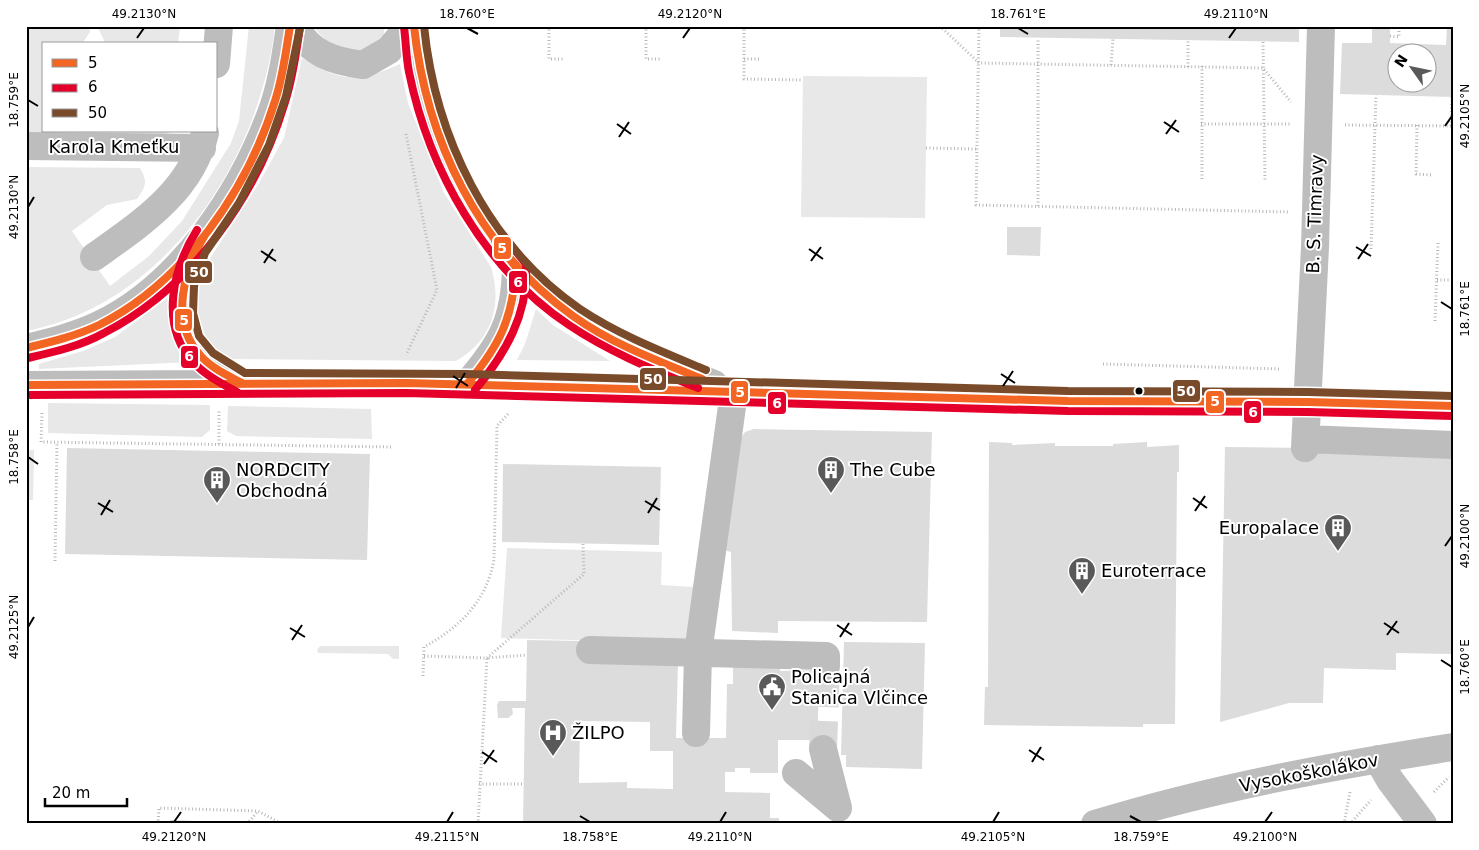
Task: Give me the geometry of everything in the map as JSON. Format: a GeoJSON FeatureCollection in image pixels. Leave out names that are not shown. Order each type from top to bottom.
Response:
{"type":"FeatureCollection","features":[{"type":"Feature","properties":{"kind":"street"},"geometry":{"type":"LineString","coordinates":[[218,42],[219,26]]}},
{"type":"Feature","properties":{"kind":"street"},"geometry":{"type":"LineString","coordinates":[[26,348],[64,338],[99,325],[135,302],[195,249],[222,211],[253,156],[273,107],[284,63],[290,26]]}},
{"type":"Feature","properties":{"kind":"street"},"geometry":{"type":"LineString","coordinates":[[295,26],[303,42],[325,56],[363,65],[389,50],[409,26]]}},
{"type":"Feature","properties":{"kind":"street"},"geometry":{"type":"LineString","coordinates":[[414,26],[420,77],[433,123],[451,168],[467,201],[491,236],[516,267],[572,315],[604,335],[639,353],[734,392]]}},
{"type":"Feature","properties":{"kind":"street","name":"B. S. Timravy"},"geometry":{"type":"LineString","coordinates":[[1321,26],[1310,124],[1308,402],[1305,444],[1453,445]]}},
{"type":"Feature","properties":{"kind":"street","name":"Karola Kmeťku"},"geometry":{"type":"LineString","coordinates":[[26,146],[203,139],[194,164],[175,194],[144,221],[94,257]]}},
{"type":"Feature","properties":{"kind":"street"},"geometry":{"type":"LineString","coordinates":[[195,249],[182,291],[186,325],[194,348],[217,370],[242,383]]}},
{"type":"Feature","properties":{"kind":"street"},"geometry":{"type":"LineString","coordinates":[[467,384],[488,361],[508,326],[516,297],[516,267]]}},
{"type":"Feature","properties":{"kind":"street"},"geometry":{"type":"LineString","coordinates":[[26,385],[242,383],[467,384],[1077,402],[1308,402],[1453,406]]}},
{"type":"Feature","properties":{"kind":"street"},"geometry":{"type":"LineString","coordinates":[[734,392],[745,432]]}},
{"type":"Feature","properties":{"kind":"street"},"geometry":{"type":"LineString","coordinates":[[696,733],[698,653],[734,392]]}},
{"type":"Feature","properties":{"kind":"street"},"geometry":{"type":"LineString","coordinates":[[590,650],[826,656],[826,666]]}},
{"type":"Feature","properties":{"kind":"street","name":"Vysokoškolákov"},"geometry":{"type":"LineString","coordinates":[[1095,824],[1174,814],[1274,778],[1453,747]]}},
{"type":"Feature","properties":{"kind":"street"},"geometry":{"type":"LineString","coordinates":[[796,773],[838,808],[823,749]]}},
{"type":"Feature","properties":{"kind":"street"},"geometry":{"type":"LineString","coordinates":[[1378,759],[1390,780],[1423,824]]}},
{"type":"Feature","properties":{"kind":"path"},"geometry":{"type":"LineString","coordinates":[[549,26],[548,59],[565,59]]}},
{"type":"Feature","properties":{"kind":"path"},"geometry":{"type":"LineString","coordinates":[[646,26],[646,59],[662,59]]}},
{"type":"Feature","properties":{"kind":"path"},"geometry":{"type":"LineString","coordinates":[[744,26],[744,79],[803,80]]}},
{"type":"Feature","properties":{"kind":"path"},"geometry":{"type":"LineString","coordinates":[[940,26],[979,63],[1263,68],[1310,124]]}},
{"type":"Feature","properties":{"kind":"path"},"geometry":{"type":"LineString","coordinates":[[980,26],[976,205],[1291,212]]}},
{"type":"Feature","properties":{"kind":"path"},"geometry":{"type":"LineString","coordinates":[[1390,36],[1399,37],[1399,26]]}},
{"type":"Feature","properties":{"kind":"path"},"geometry":{"type":"LineString","coordinates":[[1038,38],[1038,206]]}},
{"type":"Feature","properties":{"kind":"path"},"geometry":{"type":"LineString","coordinates":[[1111,65],[1113,39]]}},
{"type":"Feature","properties":{"kind":"path"},"geometry":{"type":"LineString","coordinates":[[1188,40],[1188,66]]}},
{"type":"Feature","properties":{"kind":"path"},"geometry":{"type":"LineString","coordinates":[[1263,42],[1265,181]]}},
{"type":"Feature","properties":{"kind":"path"},"geometry":{"type":"LineString","coordinates":[[744,58],[760,59]]}},
{"type":"Feature","properties":{"kind":"path"},"geometry":{"type":"LineString","coordinates":[[1202,66],[1202,179]]}},
{"type":"Feature","properties":{"kind":"path"},"geometry":{"type":"LineString","coordinates":[[1371,249],[1376,95]]}},
{"type":"Feature","properties":{"kind":"path"},"geometry":{"type":"LineString","coordinates":[[1202,124],[1452,126],[1452,97]]}},
{"type":"Feature","properties":{"kind":"path"},"geometry":{"type":"LineString","coordinates":[[1417,125],[1416,174],[1433,175]]}},
{"type":"Feature","properties":{"kind":"path"},"geometry":{"type":"LineString","coordinates":[[405,133],[437,290],[406,352],[406,360]]}},
{"type":"Feature","properties":{"kind":"path"},"geometry":{"type":"LineString","coordinates":[[926,148],[978,149]]}},
{"type":"Feature","properties":{"kind":"path"},"geometry":{"type":"LineString","coordinates":[[1434,321],[1438,242]]}},
{"type":"Feature","properties":{"kind":"path"},"geometry":{"type":"LineString","coordinates":[[1437,280],[1453,280]]}},
{"type":"Feature","properties":{"kind":"path"},"geometry":{"type":"LineString","coordinates":[[1104,364],[1280,370],[1285,366]]}},
{"type":"Feature","properties":{"kind":"path"},"geometry":{"type":"LineString","coordinates":[[42,407],[41,442],[393,446]]}},
{"type":"Feature","properties":{"kind":"path"},"geometry":{"type":"LineString","coordinates":[[423,676],[424,647],[452,630],[467,617],[485,589],[491,575],[494,560],[497,426],[508,414]]}},
{"type":"Feature","properties":{"kind":"path"},"geometry":{"type":"LineString","coordinates":[[54,560],[58,443]]}},
{"type":"Feature","properties":{"kind":"path"},"geometry":{"type":"LineString","coordinates":[[478,824],[487,658],[584,574],[583,544]]}},
{"type":"Feature","properties":{"kind":"path"},"geometry":{"type":"LineString","coordinates":[[424,656],[487,658],[526,655]]}},
{"type":"Feature","properties":{"kind":"path"},"geometry":{"type":"LineString","coordinates":[[479,784],[524,784]]}},
{"type":"Feature","properties":{"kind":"path"},"geometry":{"type":"LineString","coordinates":[[1344,824],[1351,788]]}},
{"type":"Feature","properties":{"kind":"path"},"geometry":{"type":"LineString","coordinates":[[158,824],[159,808],[258,811],[282,824]]}},
{"type":"Feature","properties":{"kind":"path"},"geometry":{"type":"LineString","coordinates":[[247,824],[258,811]]}},
{"type":"Feature","properties":{"kind":"shaded area"},"geometry":{"type":"Polygon","coordinates":[[[26,26],[90,26],[90,32],[83,42],[42,42],[42,132],[171,132],[162,135],[26,135],[26,26]]]}},
{"type":"Feature","properties":{"kind":"shaded area"},"geometry":{"type":"Polygon","coordinates":[[[97,26],[180,26],[178,42],[105,42],[97,26]]]}},
{"type":"Feature","properties":{"kind":"shaded area"},"geometry":{"type":"Polygon","coordinates":[[[249,26],[275,26],[266,77],[249,127],[226,175],[197,219],[162,258],[121,291],[76,316],[26,331],[26,167],[140,168],[145,184],[137,199],[107,205],[72,231],[110,286],[149,256],[182,221],[231,143],[239,121],[249,26]]]}},
{"type":"Feature","properties":{"kind":"shaded area"},"geometry":{"type":"Polygon","coordinates":[[[313,26],[384,26],[384,38],[363,50],[349,51],[328,42],[313,26]]]}},
{"type":"Feature","properties":{"kind":"shaded area"},"geometry":{"type":"Polygon","coordinates":[[[302,58],[328,72],[350,77],[373,74],[400,64],[408,103],[444,193],[491,267],[494,281],[496,295],[494,309],[486,333],[468,353],[456,361],[226,359],[209,346],[196,309],[196,291],[200,274],[259,183],[284,138],[302,58]]]}},
{"type":"Feature","properties":{"kind":"shaded area"},"geometry":{"type":"Polygon","coordinates":[[[803,76],[927,77],[925,218],[801,217],[803,76]]]}},
{"type":"Feature","properties":{"kind":"shaded area"},"geometry":{"type":"Polygon","coordinates":[[[174,293],[192,362],[39,369],[39,364],[83,351],[115,337],[174,293]]]}},
{"type":"Feature","properties":{"kind":"shaded area"},"geometry":{"type":"Polygon","coordinates":[[[536,309],[553,325],[610,361],[517,360],[525,344],[536,309]]]}},
{"type":"Feature","properties":{"kind":"shaded area"},"geometry":{"type":"Polygon","coordinates":[[[48,403],[210,405],[210,430],[202,437],[48,433],[48,403]]]}},
{"type":"Feature","properties":{"kind":"shaded area"},"geometry":{"type":"Polygon","coordinates":[[[228,406],[371,409],[372,439],[236,436],[227,431],[228,406]]]}},
{"type":"Feature","properties":{"kind":"shaded area"},"geometry":{"type":"Polygon","coordinates":[[[26,450],[34,450],[33,500],[26,500],[26,450]]]}},
{"type":"Feature","properties":{"kind":"shaded area"},"geometry":{"type":"Polygon","coordinates":[[[507,548],[662,552],[661,585],[694,587],[693,636],[682,643],[501,638],[507,548]]]}},
{"type":"Feature","properties":{"kind":"shaded area"},"geometry":{"type":"Polygon","coordinates":[[[320,646],[399,646],[399,659],[393,659],[388,654],[318,653],[317,650],[320,646]]]}},
{"type":"Feature","properties":{"kind":"building"},"geometry":{"type":"Polygon","coordinates":[[[1000,26],[1299,26],[1299,42],[1000,37],[1000,26]]]}},
{"type":"Feature","properties":{"kind":"building"},"geometry":{"type":"Polygon","coordinates":[[[1372,26],[1390,26],[1390,42],[1386,42],[1386,92],[1436,92],[1436,45],[1446,45],[1447,26],[1453,26],[1453,97],[1340,94],[1342,43],[1372,43],[1372,26]]]}},
{"type":"Feature","properties":{"kind":"building"},"geometry":{"type":"Polygon","coordinates":[[[1007,227],[1041,227],[1040,256],[1007,255],[1007,227]]]}},
{"type":"Feature","properties":{"kind":"building","name":"The Cube"},"geometry":{"type":"Polygon","coordinates":[[[754,429],[932,432],[927,622],[778,621],[778,633],[732,631],[731,552],[724,550],[740,439],[745,432],[754,429]]]}},
{"type":"Feature","properties":{"kind":"building","name":"Euroterrace"},"geometry":{"type":"Polygon","coordinates":[[[989,442],[1012,443],[1012,445],[1055,443],[1055,446],[1113,446],[1113,444],[1147,442],[1147,447],[1179,445],[1179,472],[1177,472],[1175,724],[1143,724],[1143,727],[984,725],[985,687],[988,687],[989,442]]]}},
{"type":"Feature","properties":{"kind":"building","name":"Europalace"},"geometry":{"type":"Polygon","coordinates":[[[1225,447],[1453,450],[1453,654],[1396,653],[1396,670],[1324,668],[1323,703],[1289,703],[1220,722],[1225,447]]]}},
{"type":"Feature","properties":{"kind":"building","name":"NORDCITY Obchodná"},"geometry":{"type":"Polygon","coordinates":[[[67,448],[370,454],[367,560],[65,554],[67,448]]]}},
{"type":"Feature","properties":{"kind":"building"},"geometry":{"type":"Polygon","coordinates":[[[503,464],[661,467],[659,545],[502,542],[503,464]]]}},
{"type":"Feature","properties":{"kind":"building"},"geometry":{"type":"Polygon","coordinates":[[[527,640],[581,641],[581,661],[678,662],[676,738],[726,738],[727,684],[733,684],[733,666],[780,665],[780,671],[819,670],[817,765],[815,740],[778,740],[778,773],[750,773],[750,768],[735,768],[735,772],[725,772],[725,792],[770,793],[770,818],[779,818],[779,824],[523,824],[525,708],[512,708],[513,714],[508,718],[498,718],[497,705],[499,701],[526,701],[527,640]],[[580,721],[579,783],[627,782],[627,788],[673,789],[673,751],[650,751],[650,722],[580,721]]]}},
{"type":"Feature","properties":{"kind":"building"},"geometry":{"type":"Polygon","coordinates":[[[844,642],[925,643],[922,769],[846,767],[846,755],[841,755],[844,642]]]}},
{"type":"Feature","properties":{"kind":"building"},"geometry":{"type":"Polygon","coordinates":[[[170,820],[224,822],[224,824],[170,824],[170,820]]]}},
{"type":"Feature","properties":{"kind":"tunnel"},"geometry":{"type":"LineString","coordinates":[[823,749],[826,666]]}},
{"type":"Feature","properties":{"kind":"transit line","name":"5"},"geometry":{"type":"LineString","coordinates":[[26,348],[90,329],[130,307],[158,285],[185,259],[208,231],[248,168],[263,135],[280,83],[290,26]]}},
{"type":"Feature","properties":{"kind":"transit line","name":"5"},"geometry":{"type":"LineString","coordinates":[[414,26],[420,68],[431,110],[445,150],[462,188],[484,224],[510,258],[539,289],[588,326],[636,351],[702,379]]}},
{"type":"Feature","properties":{"kind":"transit line","name":"50"},"geometry":{"type":"LineString","coordinates":[[424,26],[430,67],[440,108],[454,147],[471,185],[493,220],[518,253],[547,283],[580,309],[610,327],[706,370]]}},
{"type":"Feature","properties":{"kind":"transit line","name":"6"},"geometry":{"type":"LineString","coordinates":[[28,358],[86,342],[136,314],[193,265],[217,236],[239,205],[273,137],[290,84],[300,27]]}},
{"type":"Feature","properties":{"kind":"transit line","name":"6"},"geometry":{"type":"LineString","coordinates":[[404,27],[407,61],[418,109],[446,181],[465,215],[511,276],[539,302],[584,335],[648,367],[698,388]]}},
{"type":"Feature","properties":{"kind":"transit line","name":"50"},"geometry":{"type":"LineString","coordinates":[[300,28],[286,96],[269,145],[239,203],[205,253],[194,286],[193,313],[199,336],[213,353],[245,373],[467,374],[1068,391],[1308,392],[1453,396]]}},
{"type":"Feature","properties":{"kind":"transit line","name":"6"},"geometry":{"type":"LineString","coordinates":[[197,230],[181,261],[176,279],[173,296],[173,314],[176,331],[182,347],[193,362],[208,375],[237,392]]}},
{"type":"Feature","properties":{"kind":"transit line","name":"5"},"geometry":{"type":"LineString","coordinates":[[205,235],[197,249],[186,279],[182,311],[185,327],[190,341],[204,360],[242,383]]}},
{"type":"Feature","properties":{"kind":"transit line","name":"6"},"geometry":{"type":"LineString","coordinates":[[475,390],[505,347],[513,332],[524,300],[526,264],[503,235]]}},
{"type":"Feature","properties":{"kind":"transit line","name":"5"},"geometry":{"type":"LineString","coordinates":[[467,384],[496,343],[503,330],[512,301],[516,267],[495,241]]}},
{"type":"Feature","properties":{"kind":"transit line","name":"5"},"geometry":{"type":"LineString","coordinates":[[26,385],[406,383],[1068,401],[1308,402],[1453,406]]}},
{"type":"Feature","properties":{"kind":"transit line","name":"6"},"geometry":{"type":"LineString","coordinates":[[26,395],[406,393],[1068,411],[1308,412],[1453,416]]}},
{"type":"Feature","properties":{"kind":"place","name":"The Cube"},"geometry":{"type":"Point","coordinates":[831,494]}},
{"type":"Feature","properties":{"kind":"place","name":"NORDCITY Obchodná"},"geometry":{"type":"Point","coordinates":[217,504]}},
{"type":"Feature","properties":{"kind":"place","name":"Europalace"},"geometry":{"type":"Point","coordinates":[1338,552]}},
{"type":"Feature","properties":{"kind":"place","name":"Euroterrace"},"geometry":{"type":"Point","coordinates":[1082,595]}},
{"type":"Feature","properties":{"kind":"place","name":"Policajná Stanica Vlčince"},"geometry":{"type":"Point","coordinates":[772,711]}},
{"type":"Feature","properties":{"kind":"place","name":"ŽILPO"},"geometry":{"type":"Point","coordinates":[553,757]}}]}
